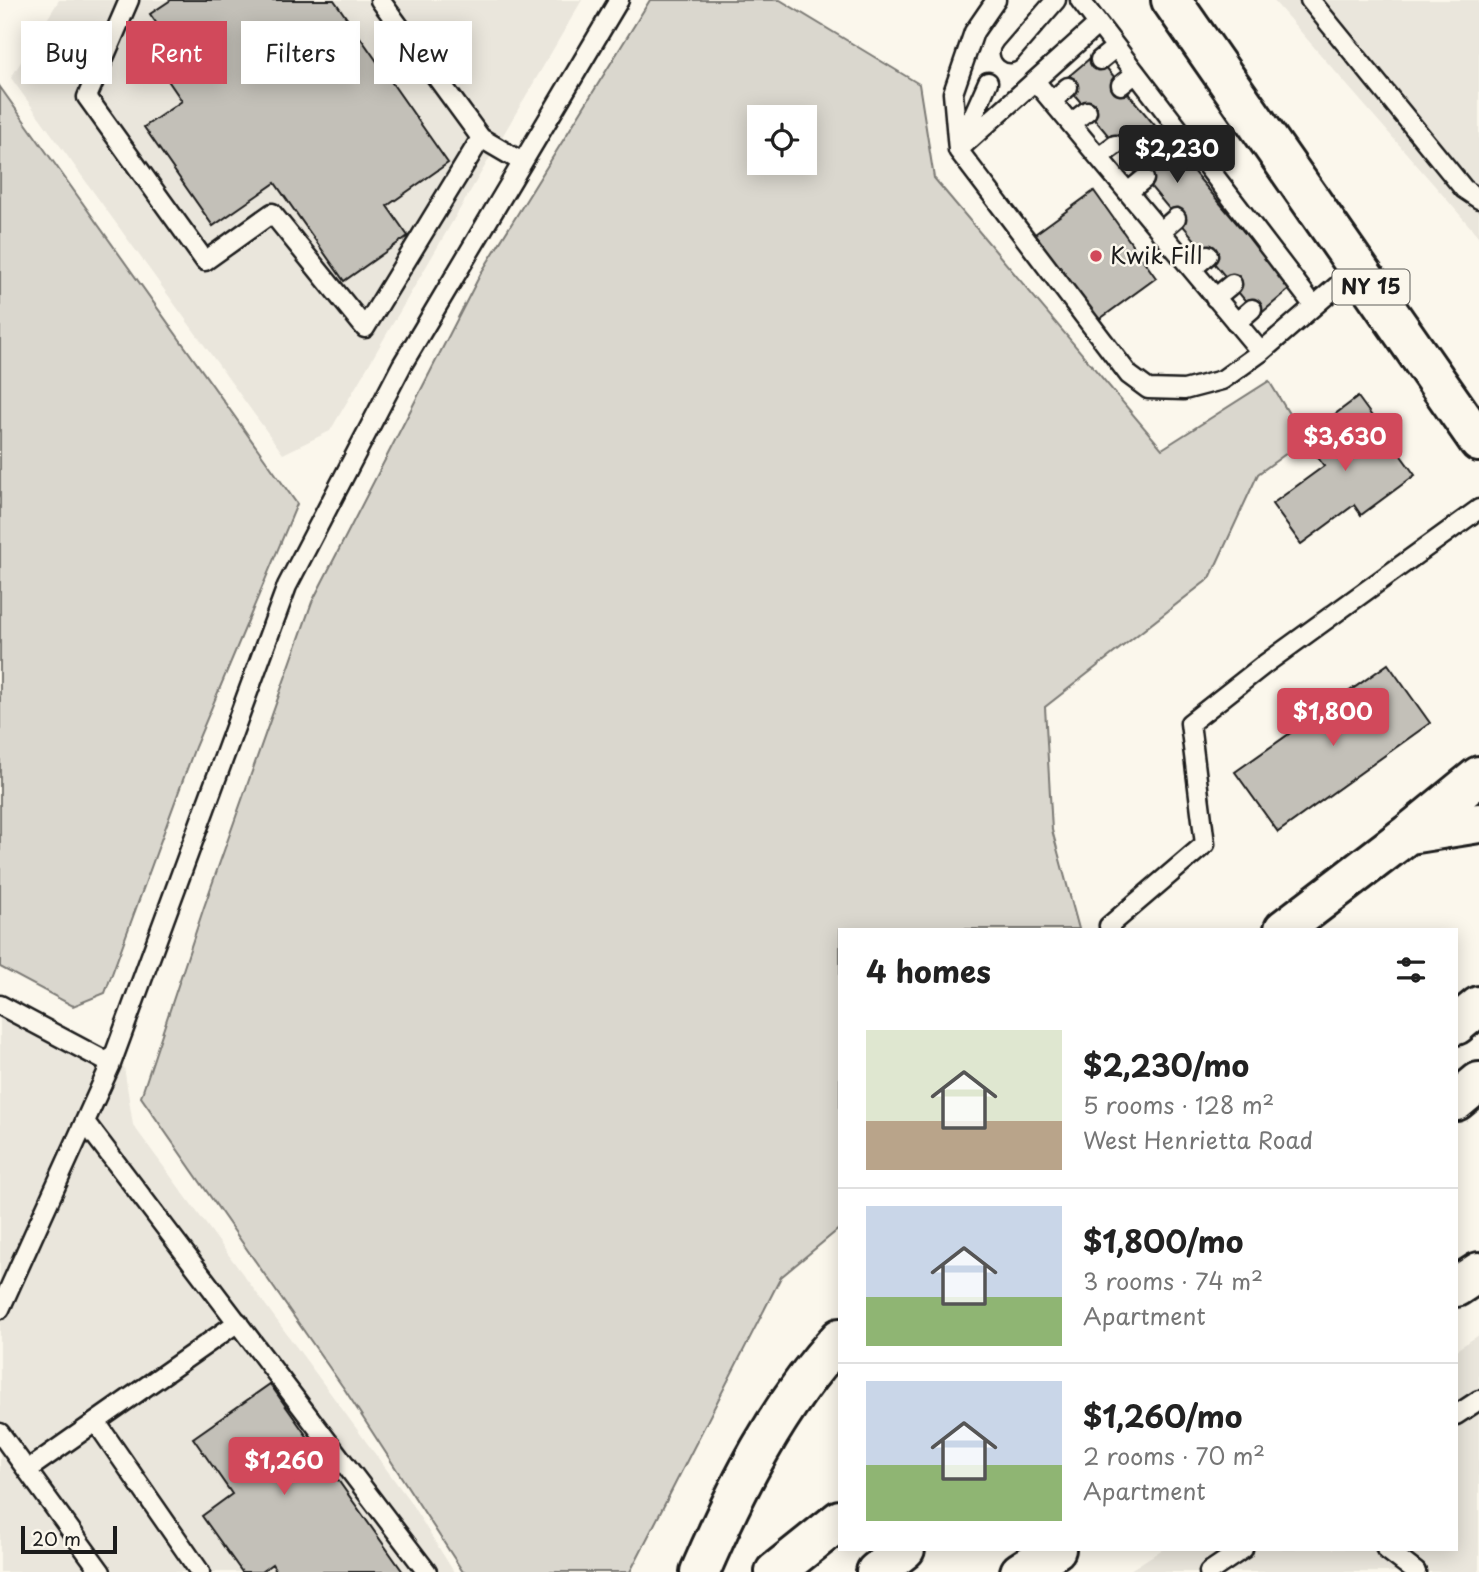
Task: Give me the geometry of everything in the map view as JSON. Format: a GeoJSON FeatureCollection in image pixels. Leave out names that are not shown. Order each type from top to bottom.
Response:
{"type":"FeatureCollection","features":[{"type":"Feature","properties":{"kind":"main road","name":"NY 15"},"geometry":{"type":"LineString","coordinates":[[1171,0],[1479,442]]}},
{"type":"Feature","properties":{"kind":"main road"},"geometry":{"type":"LineString","coordinates":[[1285,928],[1479,776]]}},
{"type":"Feature","properties":{"kind":"main road"},"geometry":{"type":"LineString","coordinates":[[1408,834],[1479,823]]}},
{"type":"Feature","properties":{"kind":"main road"},"geometry":{"type":"LineString","coordinates":[[1458,1022],[1479,1006]]}},
{"type":"Feature","properties":{"kind":"main road"},"geometry":{"type":"LineString","coordinates":[[1458,1099],[1479,1082]]}},
{"type":"Feature","properties":{"kind":"main road"},"geometry":{"type":"LineString","coordinates":[[1458,1286],[1479,1272]]}},
{"type":"Feature","properties":{"kind":"main road"},"geometry":{"type":"LineString","coordinates":[[700,1572],[719,1529],[778,1417],[838,1341]]}},
{"type":"Feature","properties":{"kind":"main road"},"geometry":{"type":"LineString","coordinates":[[775,1572],[838,1522]]}},
{"type":"Feature","properties":{"kind":"main road"},"geometry":{"type":"LineString","coordinates":[[876,1572],[902,1551]]}},
{"type":"Feature","properties":{"kind":"main road"},"geometry":{"type":"LineString","coordinates":[[1020,1572],[1053,1551]]}},
{"type":"Feature","properties":{"kind":"lane"},"geometry":{"type":"LineString","coordinates":[[128,0],[87,97],[205,261],[272,213],[365,328],[481,138]]}},
{"type":"Feature","properties":{"kind":"lane"},"geometry":{"type":"LineString","coordinates":[[380,0],[481,138],[522,162]]}},
{"type":"Feature","properties":{"kind":"lane"},"geometry":{"type":"LineString","coordinates":[[0,1309],[111,1064],[287,586],[402,365],[619,0]]}},
{"type":"Feature","properties":{"kind":"lane"},"geometry":{"type":"LineString","coordinates":[[996,0],[974,32],[953,93],[958,150],[1129,374],[1148,388],[1184,390],[1222,380],[1261,352],[1358,268]]}},
{"type":"Feature","properties":{"kind":"lane"},"geometry":{"type":"LineString","coordinates":[[1010,53],[1056,0]]}},
{"type":"Feature","properties":{"kind":"lane"},"geometry":{"type":"LineString","coordinates":[[1080,0],[1136,73],[1156,113],[1288,279],[1314,306]]}},
{"type":"Feature","properties":{"kind":"lane"},"geometry":{"type":"LineString","coordinates":[[1310,0],[1464,189],[1479,199]]}},
{"type":"Feature","properties":{"kind":"lane"},"geometry":{"type":"LineString","coordinates":[[958,150],[1098,24]]}},
{"type":"Feature","properties":{"kind":"lane"},"geometry":{"type":"LineString","coordinates":[[1100,60],[1116,47]]}},
{"type":"Feature","properties":{"kind":"lane"},"geometry":{"type":"LineString","coordinates":[[1121,85],[1136,73]]}},
{"type":"Feature","properties":{"kind":"lane"},"geometry":{"type":"LineString","coordinates":[[1035,81],[1261,352]]}},
{"type":"Feature","properties":{"kind":"lane"},"geometry":{"type":"LineString","coordinates":[[958,150],[988,82]]}},
{"type":"Feature","properties":{"kind":"lane"},"geometry":{"type":"LineString","coordinates":[[1052,101],[1068,88]]}},
{"type":"Feature","properties":{"kind":"lane"},"geometry":{"type":"LineString","coordinates":[[1071,123],[1087,111]]}},
{"type":"Feature","properties":{"kind":"lane"},"geometry":{"type":"LineString","coordinates":[[1099,157],[1115,145]]}},
{"type":"Feature","properties":{"kind":"lane"},"geometry":{"type":"LineString","coordinates":[[1128,192],[1144,179]]}},
{"type":"Feature","properties":{"kind":"lane"},"geometry":{"type":"LineString","coordinates":[[1160,232],[1176,218]]}},
{"type":"Feature","properties":{"kind":"lane"},"geometry":{"type":"LineString","coordinates":[[1192,270],[1208,255]]}},
{"type":"Feature","properties":{"kind":"lane"},"geometry":{"type":"LineString","coordinates":[[1216,298],[1232,284]]}},
{"type":"Feature","properties":{"kind":"lane"},"geometry":{"type":"LineString","coordinates":[[1236,323],[1252,309]]}},
{"type":"Feature","properties":{"kind":"lane"},"geometry":{"type":"LineString","coordinates":[[1110,928],[1205,844],[1190,723],[1332,615],[1479,509]]}},
{"type":"Feature","properties":{"kind":"lane"},"geometry":{"type":"LineString","coordinates":[[0,1005],[111,1064]]}},
{"type":"Feature","properties":{"kind":"lane"},"geometry":{"type":"LineString","coordinates":[[85,1122],[427,1572]]}},
{"type":"Feature","properties":{"kind":"lane"},"geometry":{"type":"LineString","coordinates":[[27,1470],[238,1322]]}},
{"type":"Feature","properties":{"kind":"lane"},"geometry":{"type":"LineString","coordinates":[[1458,1414],[1479,1400]]}},
{"type":"Feature","properties":{"kind":"lane"},"geometry":{"type":"LineString","coordinates":[[96,1422],[200,1572]]}},
{"type":"Feature","properties":{"kind":"lane"},"geometry":{"type":"LineString","coordinates":[[0,1433],[101,1572]]}},
{"type":"Feature","properties":{"kind":"lane"},"geometry":{"type":"LineString","coordinates":[[1209,1572],[1240,1551]]}},
{"type":"Feature","properties":{"kind":"lane"},"geometry":{"type":"LineString","coordinates":[[1389,1551],[1416,1572]]}},
{"type":"Feature","properties":{"kind":"shaded area"},"geometry":{"type":"Polygon","coordinates":[[[59,0],[582,0],[330,431],[283,454],[11,78],[21,62],[21,84],[112,84],[112,21],[46,21],[59,0]]]}},
{"type":"Feature","properties":{"kind":"shaded area"},"geometry":{"type":"Polygon","coordinates":[[[650,0],[780,0],[919,84],[934,178],[1162,449],[1269,381],[1305,440],[1258,474],[1210,578],[1045,707],[1052,830],[1079,928],[838,928],[838,1230],[781,1277],[630,1572],[463,1572],[345,1390],[141,1097],[204,907],[312,602],[481,273],[650,0]]]}},
{"type":"Feature","properties":{"kind":"shaded area"},"geometry":{"type":"Polygon","coordinates":[[[1273,0],[1479,0],[1479,237],[1448,201],[1273,0]]]}},
{"type":"Feature","properties":{"kind":"shaded area"},"geometry":{"type":"Polygon","coordinates":[[[0,87],[297,504],[195,747],[105,993],[73,1006],[0,967],[0,87]]]}},
{"type":"Feature","properties":{"kind":"shaded area"},"geometry":{"type":"Polygon","coordinates":[[[0,998],[124,1067],[133,1125],[409,1500],[454,1572],[0,1572],[0,998]]]}},
{"type":"Feature","properties":{"kind":"shaded area"},"geometry":{"type":"Polygon","coordinates":[[[1479,1335],[1479,1572],[1127,1572],[1160,1551],[1458,1551],[1458,1349],[1479,1335]]]}},
{"type":"Feature","properties":{"kind":"building"},"geometry":{"type":"Polygon","coordinates":[[[171,0],[334,0],[349,21],[241,21],[241,84],[360,84],[360,37],[374,57],[374,84],[393,84],[448,163],[387,206],[408,236],[344,281],[275,183],[213,226],[144,127],[182,101],[170,84],[227,84],[227,21],[155,21],[150,14],[171,0]]]}},
{"type":"Feature","properties":{"kind":"building"},"geometry":{"type":"Polygon","coordinates":[[[1095,54],[1291,288],[1258,316],[1063,81],[1095,54]]]}},
{"type":"Feature","properties":{"kind":"building","name":"Kwik Fill"},"geometry":{"type":"Polygon","coordinates":[[[1094,191],[1156,278],[1097,321],[1035,234],[1094,191]]]}},
{"type":"Feature","properties":{"kind":"building"},"geometry":{"type":"Polygon","coordinates":[[[1358,397],[1415,475],[1361,515],[1354,505],[1301,544],[1272,504],[1324,466],[1316,455],[1331,444],[1318,427],[1358,397]]]}},
{"type":"Feature","properties":{"kind":"building"},"geometry":{"type":"Polygon","coordinates":[[[1388,664],[1430,723],[1278,832],[1235,772],[1388,664]]]}},
{"type":"Feature","properties":{"kind":"building"},"geometry":{"type":"Polygon","coordinates":[[[270,1384],[403,1572],[277,1572],[272,1564],[261,1572],[242,1572],[202,1516],[232,1494],[193,1438],[270,1384]]]}},
{"type":"Feature","properties":{"kind":"place","name":"Kwik Fill"},"geometry":{"type":"Point","coordinates":[1096,256]}}]}
